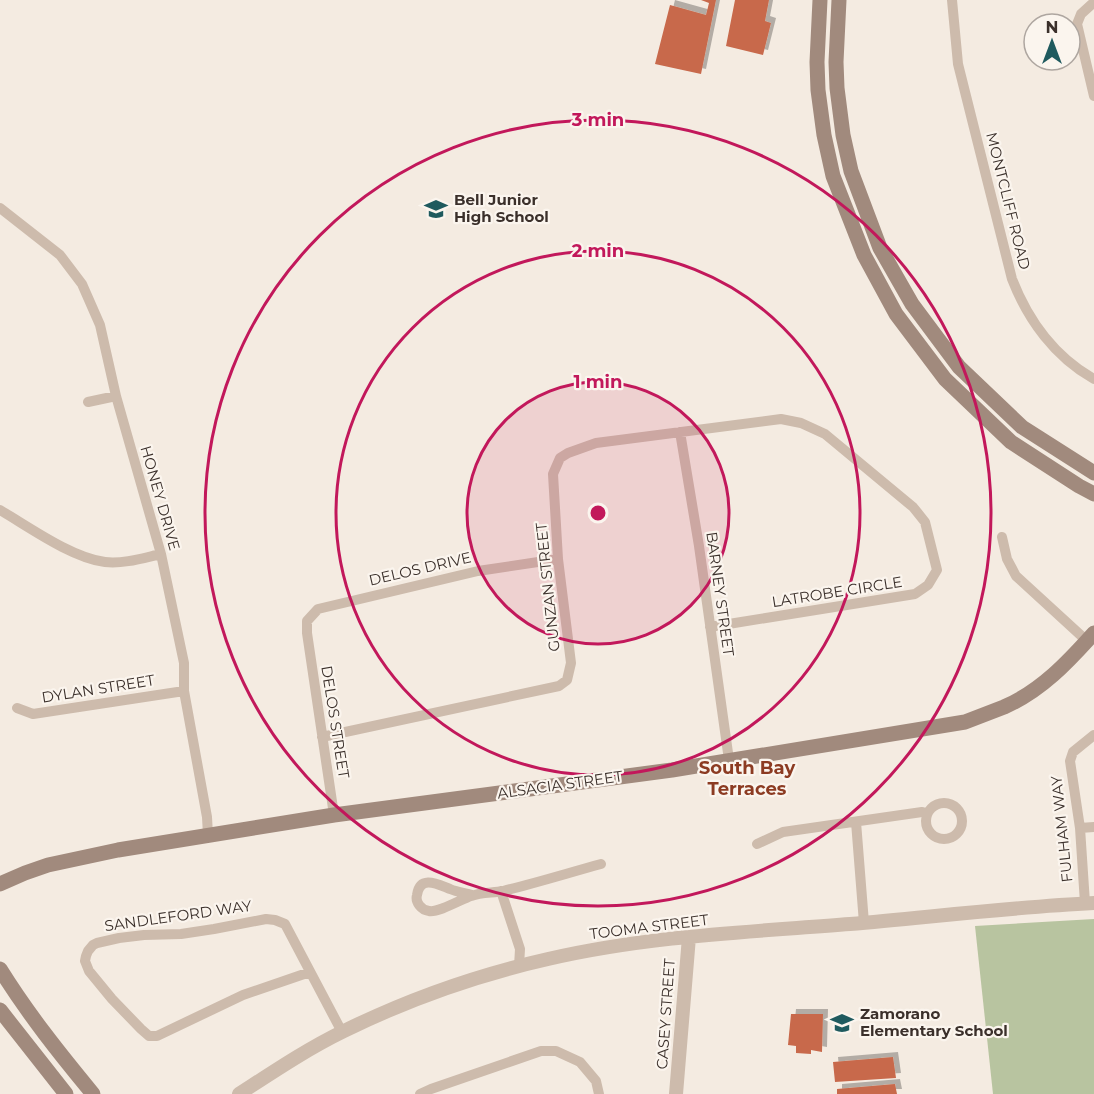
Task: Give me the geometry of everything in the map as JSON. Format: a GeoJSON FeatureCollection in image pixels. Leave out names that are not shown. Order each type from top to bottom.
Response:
{"type":"FeatureCollection","features":[{"type":"Feature","properties":{"kind":"main road"},"geometry":{"type":"LineString","coordinates":[[820,0],[818,90],[824,135],[833,176],[864,255],[896,314],[945,379],[1011,442],[1094,494]]}},
{"type":"Feature","properties":{"kind":"main road"},"geometry":{"type":"LineString","coordinates":[[839,0],[836,62],[844,137],[851,171],[880,248],[912,304],[959,367],[1022,427],[1094,473]]}},
{"type":"Feature","properties":{"kind":"main road"},"geometry":{"type":"LineString","coordinates":[[818,90],[826,93],[832,126],[844,137]]}},
{"type":"Feature","properties":{"kind":"main road","name":"ALSACIA STREET"},"geometry":{"type":"LineString","coordinates":[[0,884],[25,873],[91,855],[208,835],[333,815],[672,770],[965,722],[1006,706],[1034,690],[1061,669],[1090,637]]}},
{"type":"Feature","properties":{"kind":"main road"},"geometry":{"type":"LineString","coordinates":[[0,969],[54,1047],[93,1094]]}},
{"type":"Feature","properties":{"kind":"main road"},"geometry":{"type":"LineString","coordinates":[[0,1010],[66,1094]]}},
{"type":"Feature","properties":{"kind":"street","name":"MONTCLIFF ROAD"},"geometry":{"type":"LineString","coordinates":[[952,0],[958,64],[1012,279],[1024,307],[1041,333],[1064,357],[1094,379]]}},
{"type":"Feature","properties":{"kind":"street"},"geometry":{"type":"LineString","coordinates":[[1093,4],[1081,14],[1077,24],[1094,96]]}},
{"type":"Feature","properties":{"kind":"street","name":"HONEY DRIVE"},"geometry":{"type":"LineString","coordinates":[[0,208],[60,255],[82,284],[100,325],[116,396],[160,554],[184,663],[184,691],[207,817],[208,835]]}},
{"type":"Feature","properties":{"kind":"street"},"geometry":{"type":"LineString","coordinates":[[88,402],[116,396]]}},
{"type":"Feature","properties":{"kind":"street","name":"LATROBE CIRCLE"},"geometry":{"type":"LineString","coordinates":[[596,443],[781,419],[801,423],[825,434],[913,507],[925,522],[936,570],[928,585],[915,594],[710,627]]}},
{"type":"Feature","properties":{"kind":"street","name":"BARNEY STREET"},"geometry":{"type":"LineString","coordinates":[[680,432],[729,760]]}},
{"type":"Feature","properties":{"kind":"street","name":"GUNZAN STREET"},"geometry":{"type":"LineString","coordinates":[[322,737],[559,686],[567,680],[571,663],[558,559],[553,474],[560,458],[596,443]]}},
{"type":"Feature","properties":{"kind":"street"},"geometry":{"type":"LineString","coordinates":[[0,510],[73,552],[104,562],[124,562],[160,554]]}},
{"type":"Feature","properties":{"kind":"street"},"geometry":{"type":"LineString","coordinates":[[1002,537],[1016,576],[1090,637]]}},
{"type":"Feature","properties":{"kind":"street","name":"DELOS DRIVE"},"geometry":{"type":"LineString","coordinates":[[307,633],[307,621],[318,609],[478,571],[558,559]]}},
{"type":"Feature","properties":{"kind":"street","name":"DELOS STREET"},"geometry":{"type":"LineString","coordinates":[[307,633],[333,815]]}},
{"type":"Feature","properties":{"kind":"street","name":"DYLAN STREET"},"geometry":{"type":"LineString","coordinates":[[17,708],[33,714],[184,691]]}},
{"type":"Feature","properties":{"kind":"street","name":"FULHAM WAY"},"geometry":{"type":"LineString","coordinates":[[1090,903],[1070,761],[1073,752],[1094,735]]}},
{"type":"Feature","properties":{"kind":"street"},"geometry":{"type":"LineString","coordinates":[[757,844],[783,832],[922,812],[927,814]]}},
{"type":"Feature","properties":{"kind":"street"},"geometry":{"type":"LineString","coordinates":[[856,822],[864,922]]}},
{"type":"Feature","properties":{"kind":"street"},"geometry":{"type":"LineString","coordinates":[[1080,828],[1094,827]]}},
{"type":"Feature","properties":{"kind":"street"},"geometry":{"type":"LineString","coordinates":[[472,895],[433,912],[420,907],[416,898],[421,886],[430,882],[472,895],[501,891],[600,864]]}},
{"type":"Feature","properties":{"kind":"street"},"geometry":{"type":"LineString","coordinates":[[501,891],[520,949],[519,966]]}},
{"type":"Feature","properties":{"kind":"street","name":"TOOMA STREET"},"geometry":{"type":"LineString","coordinates":[[238,1094],[284,1064],[342,1032],[420,998],[482,976],[519,966],[583,952],[689,937],[1090,903]]}},
{"type":"Feature","properties":{"kind":"street","name":"SANDLEFORD WAY"},"geometry":{"type":"LineString","coordinates":[[266,918],[285,924],[310,972],[243,995],[157,1036],[149,1035],[141,1029],[112,999],[89,971],[85,961],[90,948],[97,943],[144,935],[181,934],[266,918]]}},
{"type":"Feature","properties":{"kind":"street","name":"CASEY STREET"},"geometry":{"type":"LineString","coordinates":[[676,1094],[689,937]]}},
{"type":"Feature","properties":{"kind":"street"},"geometry":{"type":"LineString","coordinates":[[310,972],[342,1032]]}},
{"type":"Feature","properties":{"kind":"street"},"geometry":{"type":"LineString","coordinates":[[420,1094],[541,1051],[560,1052],[580,1062],[596,1081],[599,1094]]}},
{"type":"Feature","properties":{"kind":"green space"},"geometry":{"type":"Polygon","coordinates":[[[1094,919],[1094,1094],[993,1094],[975,926],[1094,919]]]}},
{"type":"Feature","properties":{"kind":"building"},"geometry":{"type":"Polygon","coordinates":[[[701,0],[716,0],[701,74],[655,64],[670,5],[706,15],[709,3],[701,0]]]}},
{"type":"Feature","properties":{"kind":"building"},"geometry":{"type":"Polygon","coordinates":[[[735,0],[769,0],[765,21],[771,23],[763,55],[726,46],[735,0]]]}},
{"type":"Feature","properties":{"kind":"building"},"geometry":{"type":"Polygon","coordinates":[[[791,1014],[823,1014],[822,1052],[811,1050],[811,1054],[796,1053],[796,1046],[788,1045],[791,1014]]]}},
{"type":"Feature","properties":{"kind":"building"},"geometry":{"type":"Polygon","coordinates":[[[893,1057],[896,1078],[835,1082],[833,1062],[893,1057]]]}},
{"type":"Feature","properties":{"kind":"building"},"geometry":{"type":"Polygon","coordinates":[[[895,1084],[897,1094],[837,1094],[837,1089],[895,1084]]]}},
{"type":"Feature","properties":{"kind":"place","name":"Bell Junior High School"},"geometry":{"type":"Point","coordinates":[436,209]}},
{"type":"Feature","properties":{"kind":"place","name":"Zamorano Elementary School"},"geometry":{"type":"Point","coordinates":[842,1023]}},
{"type":"Feature","properties":{"kind":"district","name":"South Bay Terraces"},"geometry":{"type":"Point","coordinates":[747,778]}}]}
